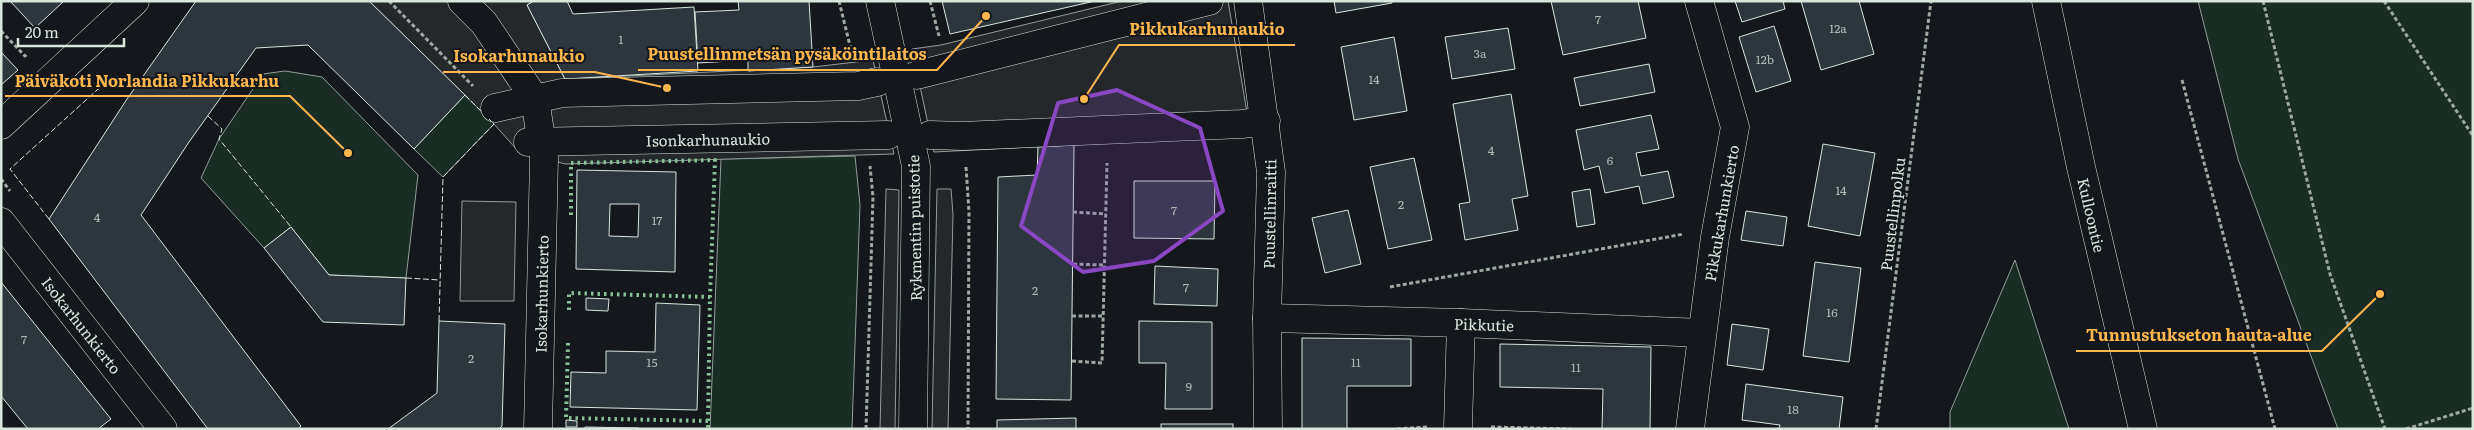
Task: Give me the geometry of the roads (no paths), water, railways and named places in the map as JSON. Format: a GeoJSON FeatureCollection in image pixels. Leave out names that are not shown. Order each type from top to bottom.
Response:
{"type":"FeatureCollection","features":[{"type":"Feature","properties":{"kind":"street"},"geometry":{"type":"LineString","coordinates":[[1,125],[135,1]]}},
{"type":"Feature","properties":{"kind":"street"},"geometry":{"type":"LineString","coordinates":[[462,1],[484,23],[535,99]]}},
{"type":"Feature","properties":{"kind":"street","name":"Rykmentin puistotie"},"geometry":{"type":"LineString","coordinates":[[880,1],[916,166],[914,429]]}},
{"type":"Feature","properties":{"kind":"street"},"geometry":{"type":"LineString","coordinates":[[917,75],[1209,1]]}},
{"type":"Feature","properties":{"kind":"street","name":"Puustellinraitti"},"geometry":{"type":"LineString","coordinates":[[1248,1],[1266,121],[1271,172],[1267,318],[1268,429]]}},
{"type":"Feature","properties":{"kind":"street","name":"Pikkukarhunkierto"},"geometry":{"type":"LineString","coordinates":[[1690,429],[1715,237],[1735,127],[1699,1]]}},
{"type":"Feature","properties":{"kind":"street","name":"Kulloontie"},"geometry":{"type":"LineString","coordinates":[[2046,1],[2077,150],[2143,429]]}},
{"type":"Feature","properties":{"kind":"street"},"geometry":{"type":"LineString","coordinates":[[495,108],[562,93],[868,84]]}},
{"type":"Feature","properties":{"kind":"street","name":"Isokarhunkierto"},"geometry":{"type":"LineString","coordinates":[[535,99],[538,148],[538,429]]}},
{"type":"Feature","properties":{"kind":"street"},"geometry":{"type":"LineString","coordinates":[[930,135],[963,136],[1108,130],[1242,124],[1266,121]]}},
{"type":"Feature","properties":{"kind":"street","name":"Isonkarhunaukio"},"geometry":{"type":"LineString","coordinates":[[538,148],[877,135]]}},
{"type":"Feature","properties":{"kind":"street","name":"Isokarhunkierto"},"geometry":{"type":"LineString","coordinates":[[1,222],[163,429]]}},
{"type":"Feature","properties":{"kind":"street","name":"Pikkutie"},"geometry":{"type":"LineString","coordinates":[[1267,318],[1461,322],[1702,333]]}},
{"type":"Feature","properties":{"kind":"street"},"geometry":{"type":"LineString","coordinates":[[1458,427],[1461,322]]}},
{"type":"Feature","properties":{"kind":"place","name":"Puustellinmetsän pysäköintilaitos"},"geometry":{"type":"Point","coordinates":[986,16]}},
{"type":"Feature","properties":{"kind":"place","name":"Isokarhunaukio"},"geometry":{"type":"Point","coordinates":[667,88]}},
{"type":"Feature","properties":{"kind":"place","name":"Pikkukarhunaukio"},"geometry":{"type":"Point","coordinates":[1084,99]}},
{"type":"Feature","properties":{"kind":"place","name":"Päiväkoti Norlandia Pikkukarhu"},"geometry":{"type":"Point","coordinates":[348,153]}},
{"type":"Feature","properties":{"kind":"place","name":"Tunnustukseton hauta-alue"},"geometry":{"type":"Point","coordinates":[2380,294]}}]}
